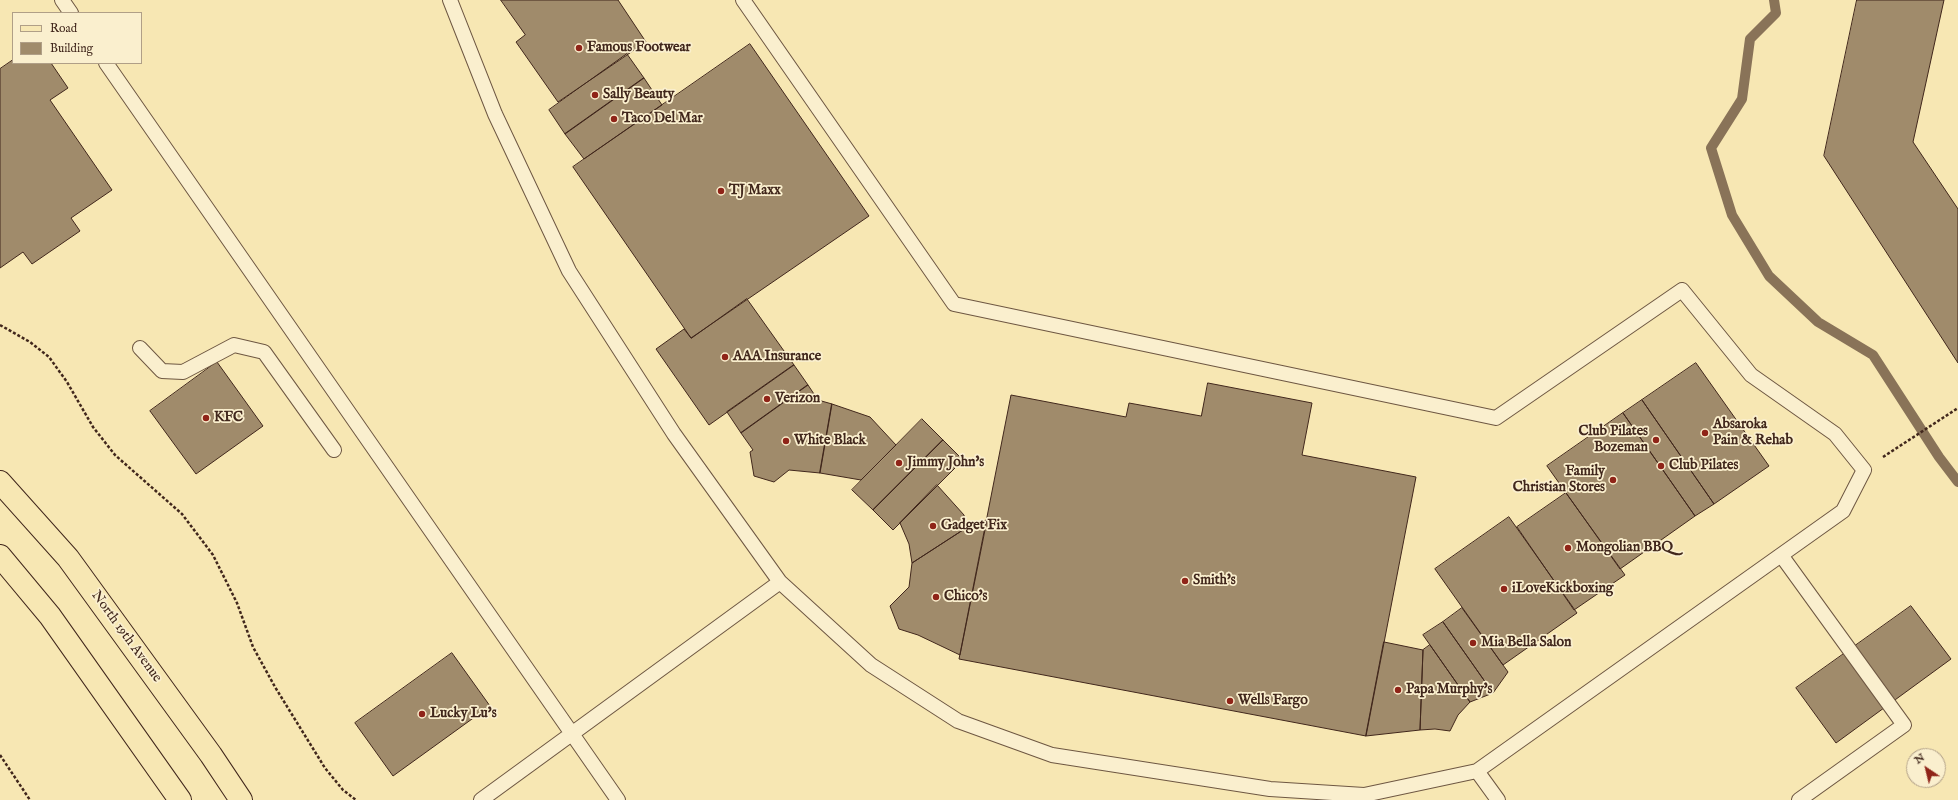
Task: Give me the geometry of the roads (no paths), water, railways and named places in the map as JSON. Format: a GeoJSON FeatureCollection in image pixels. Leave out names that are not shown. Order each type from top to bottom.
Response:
{"type":"FeatureCollection","features":[{"type":"Feature","properties":{"kind":"main road","name":"North 19th Avenue"},"geometry":{"type":"LineString","coordinates":[[0,482],[68,558],[211,755],[241,800]]}},
{"type":"Feature","properties":{"kind":"main road"},"geometry":{"type":"LineString","coordinates":[[0,556],[50,616],[180,800]]}},
{"type":"Feature","properties":{"kind":"lane"},"geometry":{"type":"LineString","coordinates":[[62,0],[70,12]]}},
{"type":"Feature","properties":{"kind":"lane"},"geometry":{"type":"LineString","coordinates":[[450,0],[495,114],[569,271],[674,434],[780,582],[870,665],[958,721],[1052,755],[1270,789],[1364,795],[1477,771],[1843,511],[1864,470],[1835,434],[1751,375],[1682,290],[1496,418],[954,304],[743,0]]}},
{"type":"Feature","properties":{"kind":"lane"},"geometry":{"type":"LineString","coordinates":[[107,64],[618,800]]}},
{"type":"Feature","properties":{"kind":"lane"},"geometry":{"type":"LineString","coordinates":[[140,348],[162,371],[183,372],[234,345],[264,352],[334,450]]}},
{"type":"Feature","properties":{"kind":"lane"},"geometry":{"type":"LineString","coordinates":[[1781,555],[1904,725],[1799,800]]}},
{"type":"Feature","properties":{"kind":"lane"},"geometry":{"type":"LineString","coordinates":[[482,800],[780,582]]}},
{"type":"Feature","properties":{"kind":"lane"},"geometry":{"type":"LineString","coordinates":[[1477,771],[1498,800]]}},
{"type":"Feature","properties":{"kind":"waterway"},"geometry":{"type":"LineString","coordinates":[[1774,0],[1776,13],[1750,39],[1742,99],[1711,148],[1732,215],[1769,276],[1818,322],[1873,355],[1939,457],[1958,482]]}},
{"type":"Feature","properties":{"kind":"place","name":"Famous Footwear"},"geometry":{"type":"Point","coordinates":[579,48]}},
{"type":"Feature","properties":{"kind":"place","name":"Sally Beauty"},"geometry":{"type":"Point","coordinates":[595,95]}},
{"type":"Feature","properties":{"kind":"place","name":"Taco Del Mar"},"geometry":{"type":"Point","coordinates":[614,119]}},
{"type":"Feature","properties":{"kind":"place","name":"TJ Maxx"},"geometry":{"type":"Point","coordinates":[721,191]}},
{"type":"Feature","properties":{"kind":"place","name":"AAA Insurance"},"geometry":{"type":"Point","coordinates":[725,357]}},
{"type":"Feature","properties":{"kind":"place","name":"Verizon"},"geometry":{"type":"Point","coordinates":[767,399]}},
{"type":"Feature","properties":{"kind":"place","name":"KFC"},"geometry":{"type":"Point","coordinates":[206,418]}},
{"type":"Feature","properties":{"kind":"place","name":"Absaroka Pain & Rehab"},"geometry":{"type":"Point","coordinates":[1705,433]}},
{"type":"Feature","properties":{"kind":"place","name":"Club Pilates Bozeman"},"geometry":{"type":"Point","coordinates":[1656,440]}},
{"type":"Feature","properties":{"kind":"place","name":"White Black"},"geometry":{"type":"Point","coordinates":[786,441]}},
{"type":"Feature","properties":{"kind":"place","name":"Jimmy John's"},"geometry":{"type":"Point","coordinates":[899,463]}},
{"type":"Feature","properties":{"kind":"place","name":"Club Pilates"},"geometry":{"type":"Point","coordinates":[1661,466]}},
{"type":"Feature","properties":{"kind":"place","name":"Family Christian Stores"},"geometry":{"type":"Point","coordinates":[1613,480]}},
{"type":"Feature","properties":{"kind":"place","name":"Gadget Fix"},"geometry":{"type":"Point","coordinates":[933,526]}},
{"type":"Feature","properties":{"kind":"place","name":"Mongolian BBQ"},"geometry":{"type":"Point","coordinates":[1568,548]}},
{"type":"Feature","properties":{"kind":"place","name":"Smith's"},"geometry":{"type":"Point","coordinates":[1185,581]}},
{"type":"Feature","properties":{"kind":"place","name":"iLoveKickboxing"},"geometry":{"type":"Point","coordinates":[1504,589]}},
{"type":"Feature","properties":{"kind":"place","name":"Chico's"},"geometry":{"type":"Point","coordinates":[936,597]}},
{"type":"Feature","properties":{"kind":"place","name":"Mia Bella Salon"},"geometry":{"type":"Point","coordinates":[1473,643]}},
{"type":"Feature","properties":{"kind":"place","name":"Papa Murphy's"},"geometry":{"type":"Point","coordinates":[1398,690]}},
{"type":"Feature","properties":{"kind":"place","name":"Wells Fargo"},"geometry":{"type":"Point","coordinates":[1230,701]}},
{"type":"Feature","properties":{"kind":"place","name":"Lucky Lu's"},"geometry":{"type":"Point","coordinates":[422,714]}}]}
